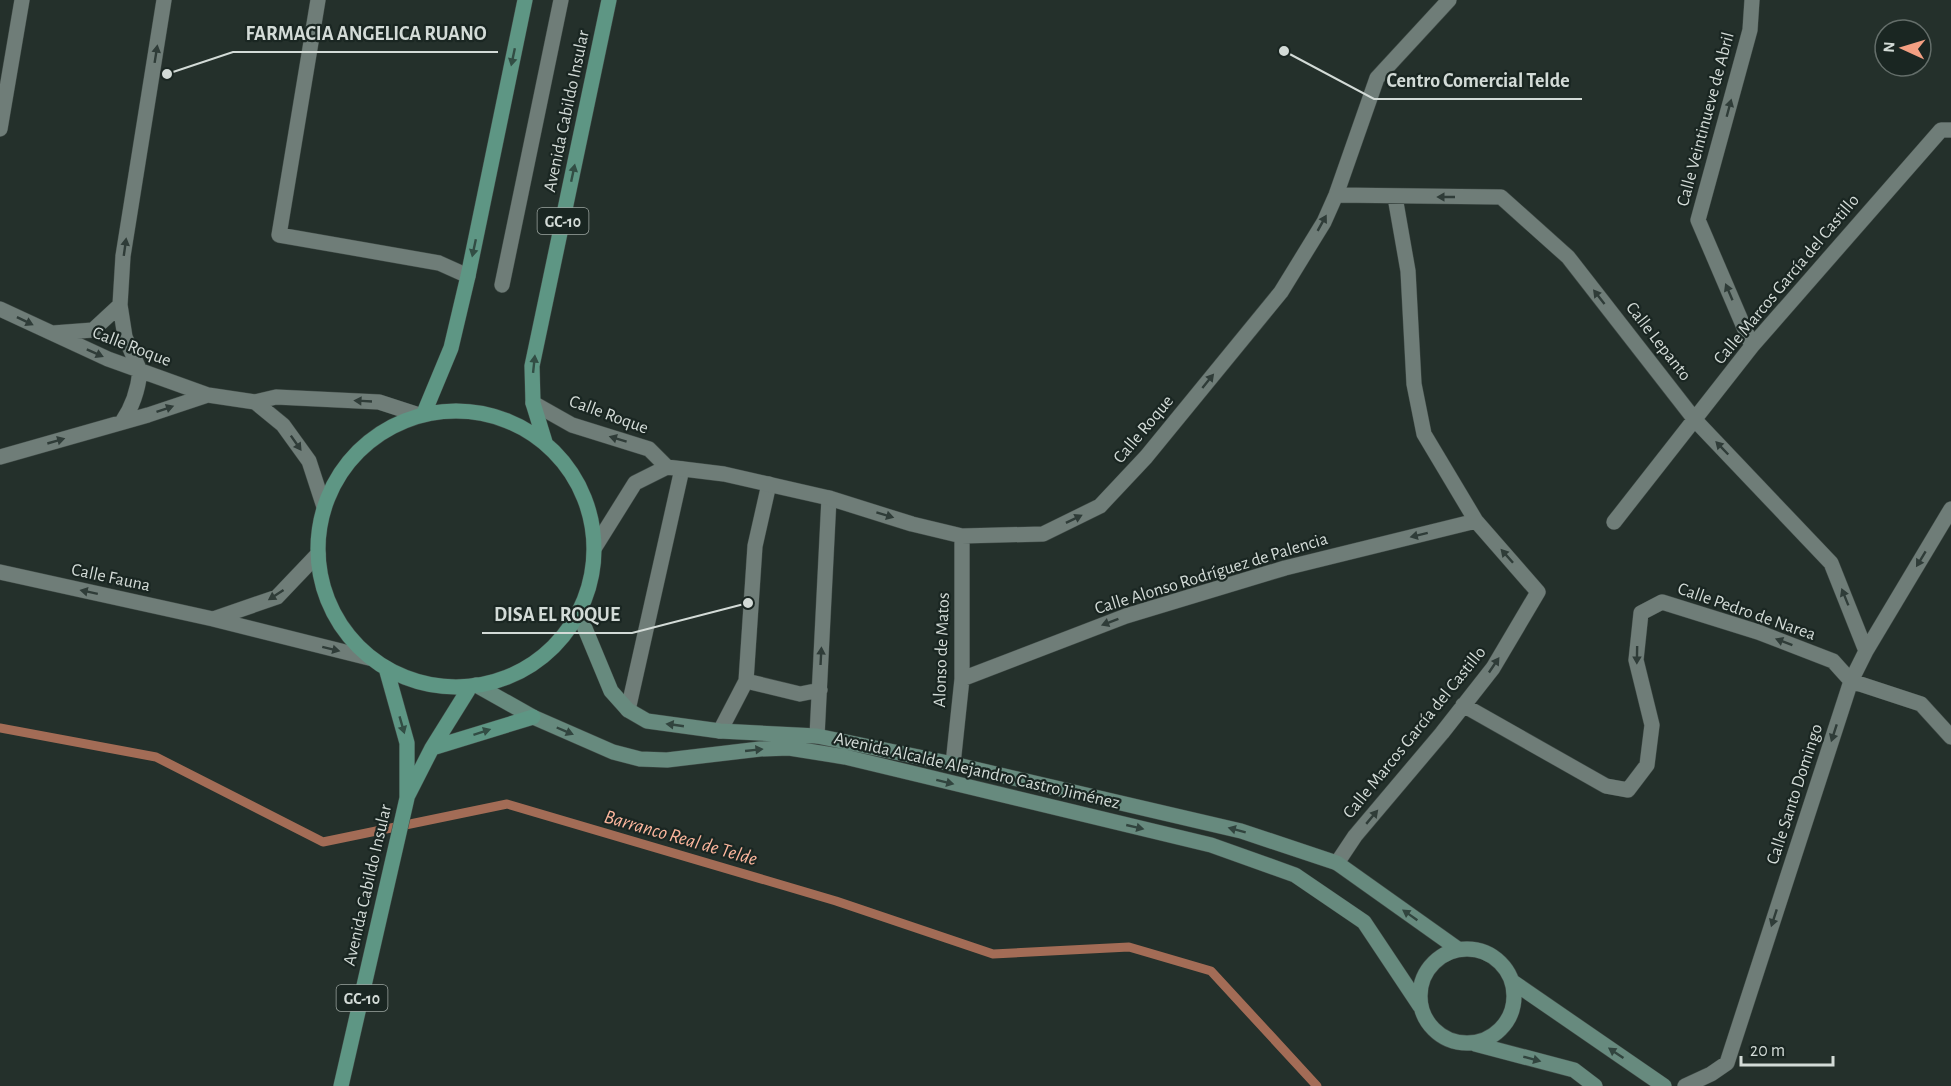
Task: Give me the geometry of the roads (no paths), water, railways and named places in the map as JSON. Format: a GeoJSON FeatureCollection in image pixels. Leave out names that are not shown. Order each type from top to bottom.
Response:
{"type":"FeatureCollection","features":[{"type":"Feature","properties":{"kind":"main road"},"geometry":{"type":"LineString","coordinates":[[422,414],[451,348],[525,0]]}},
{"type":"Feature","properties":{"kind":"main road","name":"Avenida Cabildo Insular"},"geometry":{"type":"LineString","coordinates":[[545,442],[533,403],[532,366],[609,0]]}},
{"type":"Feature","properties":{"kind":"main road"},"geometry":{"type":"LineString","coordinates":[[467,410],[508,420],[545,442],[572,471],[589,508],[595,547],[591,582],[579,614],[549,653],[508,679],[460,689],[432,687],[399,676],[369,658],[342,629],[324,593],[318,554],[324,507],[339,474],[362,447],[391,426],[422,414],[467,410]]}},
{"type":"Feature","properties":{"kind":"main road","name":"Avenida Cabildo Insular"},"geometry":{"type":"LineString","coordinates":[[341,1086],[407,798],[407,743],[386,668]]}},
{"type":"Feature","properties":{"kind":"main road","name":"Avenida Cabildo Insular"},"geometry":{"type":"LineString","coordinates":[[407,798],[432,748],[473,686]]}},
{"type":"Feature","properties":{"kind":"main road"},"geometry":{"type":"LineString","coordinates":[[432,748],[533,717]]}},
{"type":"Feature","properties":{"kind":"street"},"geometry":{"type":"LineString","coordinates":[[0,129],[22,0]]}},
{"type":"Feature","properties":{"kind":"street"},"geometry":{"type":"LineString","coordinates":[[122,422],[133,406],[139,387],[140,371],[125,337],[120,305],[126,236],[164,0]]}},
{"type":"Feature","properties":{"kind":"street"},"geometry":{"type":"LineString","coordinates":[[318,0],[279,235],[439,263],[468,276]]}},
{"type":"Feature","properties":{"kind":"street"},"geometry":{"type":"LineString","coordinates":[[502,285],[561,0]]}},
{"type":"Feature","properties":{"kind":"street","name":"Calle Roque"},"geometry":{"type":"LineString","coordinates":[[533,403],[572,425],[649,449],[674,468],[724,474],[829,498],[912,524],[962,536],[1043,534],[1100,506],[1146,458],[1281,292],[1324,222],[1336,195],[1377,78],[1449,0]]}},
{"type":"Feature","properties":{"kind":"street","name":"Calle Veintinueve de Abril"},"geometry":{"type":"LineString","coordinates":[[1752,0],[1750,30],[1698,220],[1752,346]]}},
{"type":"Feature","properties":{"kind":"street","name":"Calle Marcos García del Castillo"},"geometry":{"type":"LineString","coordinates":[[1614,522],[1752,346],[1941,129],[1951,130]]}},
{"type":"Feature","properties":{"kind":"street","name":"Calle Lepanto"},"geometry":{"type":"LineString","coordinates":[[1336,195],[1501,197],[1568,257],[1695,420],[1831,563],[1866,651]]}},
{"type":"Feature","properties":{"kind":"street"},"geometry":{"type":"LineString","coordinates":[[1395,196],[1408,271],[1414,384],[1424,434],[1476,521]]}},
{"type":"Feature","properties":{"kind":"street"},"geometry":{"type":"LineString","coordinates":[[50,333],[93,330],[120,305]]}},
{"type":"Feature","properties":{"kind":"street","name":"Calle Roque"},"geometry":{"type":"LineString","coordinates":[[0,309],[108,359],[208,395],[255,402],[276,397],[379,402],[422,414]]}},
{"type":"Feature","properties":{"kind":"street"},"geometry":{"type":"LineString","coordinates":[[0,457],[208,395]]}},
{"type":"Feature","properties":{"kind":"street"},"geometry":{"type":"LineString","coordinates":[[255,402],[283,425],[309,462],[324,507]]}},
{"type":"Feature","properties":{"kind":"street"},"geometry":{"type":"LineString","coordinates":[[595,547],[635,483],[674,468]]}},
{"type":"Feature","properties":{"kind":"street"},"geometry":{"type":"LineString","coordinates":[[628,710],[674,468]]}},
{"type":"Feature","properties":{"kind":"street"},"geometry":{"type":"LineString","coordinates":[[720,731],[746,681],[755,546],[769,484]]}},
{"type":"Feature","properties":{"kind":"street"},"geometry":{"type":"LineString","coordinates":[[817,736],[829,498]]}},
{"type":"Feature","properties":{"kind":"street","name":"Calle Santo Domingo"},"geometry":{"type":"LineString","coordinates":[[1685,1086],[1711,1074],[1727,1063],[1851,681],[1866,651],[1951,509]]}},
{"type":"Feature","properties":{"kind":"street","name":"Calle Marcos García del Castillo"},"geometry":{"type":"LineString","coordinates":[[1337,863],[1355,836],[1442,733],[1493,668],[1538,591],[1476,521]]}},
{"type":"Feature","properties":{"kind":"street","name":"Calle Alonso Rodríguez de Palencia"},"geometry":{"type":"LineString","coordinates":[[962,680],[1126,616],[1285,568],[1476,521]]}},
{"type":"Feature","properties":{"kind":"street","name":"Alonso de Matos"},"geometry":{"type":"LineString","coordinates":[[954,764],[962,680],[962,536]]}},
{"type":"Feature","properties":{"kind":"street"},"geometry":{"type":"LineString","coordinates":[[213,619],[277,597],[318,554]]}},
{"type":"Feature","properties":{"kind":"street","name":"Calle Fauna"},"geometry":{"type":"LineString","coordinates":[[0,572],[213,619],[369,658]]}},
{"type":"Feature","properties":{"kind":"street","name":"Calle Pedro de Narea"},"geometry":{"type":"LineString","coordinates":[[1463,705],[1605,786],[1628,790],[1647,765],[1652,725],[1636,660],[1641,613],[1662,602],[1758,632],[1833,661],[1851,681],[1921,704],[1951,737]]}},
{"type":"Feature","properties":{"kind":"street","name":"Avenida Alcalde Alejandro Castro Jiménez"},"geometry":{"type":"LineString","coordinates":[[579,614],[611,691],[628,710],[647,721],[720,731],[817,736],[954,764],[1241,831],[1337,863],[1458,949]]}},
{"type":"Feature","properties":{"kind":"street"},"geometry":{"type":"LineString","coordinates":[[746,681],[800,694],[820,690]]}},
{"type":"Feature","properties":{"kind":"street","name":"Avenida Alcalde Alejandro Castro Jiménez"},"geometry":{"type":"LineString","coordinates":[[473,686],[533,717],[613,752],[640,759],[667,760],[760,748],[789,748],[845,757],[1211,845],[1295,875],[1364,922],[1420,1006]]}},
{"type":"Feature","properties":{"kind":"street"},"geometry":{"type":"LineString","coordinates":[[1595,1086],[1574,1070],[1475,1044],[1460,1044],[1434,1031],[1425,1020],[1420,1006],[1420,987],[1428,970],[1441,956],[1458,949],[1482,951],[1501,963],[1513,982],[1664,1086]]}},
{"type":"Feature","properties":{"kind":"street"},"geometry":{"type":"LineString","coordinates":[[1475,1044],[1490,1038],[1502,1028],[1511,1014],[1515,998],[1513,982]]}},
{"type":"Feature","properties":{"kind":"waterway","name":"Barranco Real de Telde"},"geometry":{"type":"LineString","coordinates":[[0,728],[156,757],[323,842],[507,804],[836,901],[993,954],[1129,947],[1211,971],[1317,1086]]}},
{"type":"Feature","properties":{"kind":"place","name":"Centro Comercial Telde"},"geometry":{"type":"Point","coordinates":[1284,51]}},
{"type":"Feature","properties":{"kind":"place","name":"FARMACIA ANGELICA RUANO"},"geometry":{"type":"Point","coordinates":[167,74]}},
{"type":"Feature","properties":{"kind":"place","name":"DISA EL ROQUE"},"geometry":{"type":"Point","coordinates":[748,603]}}]}
